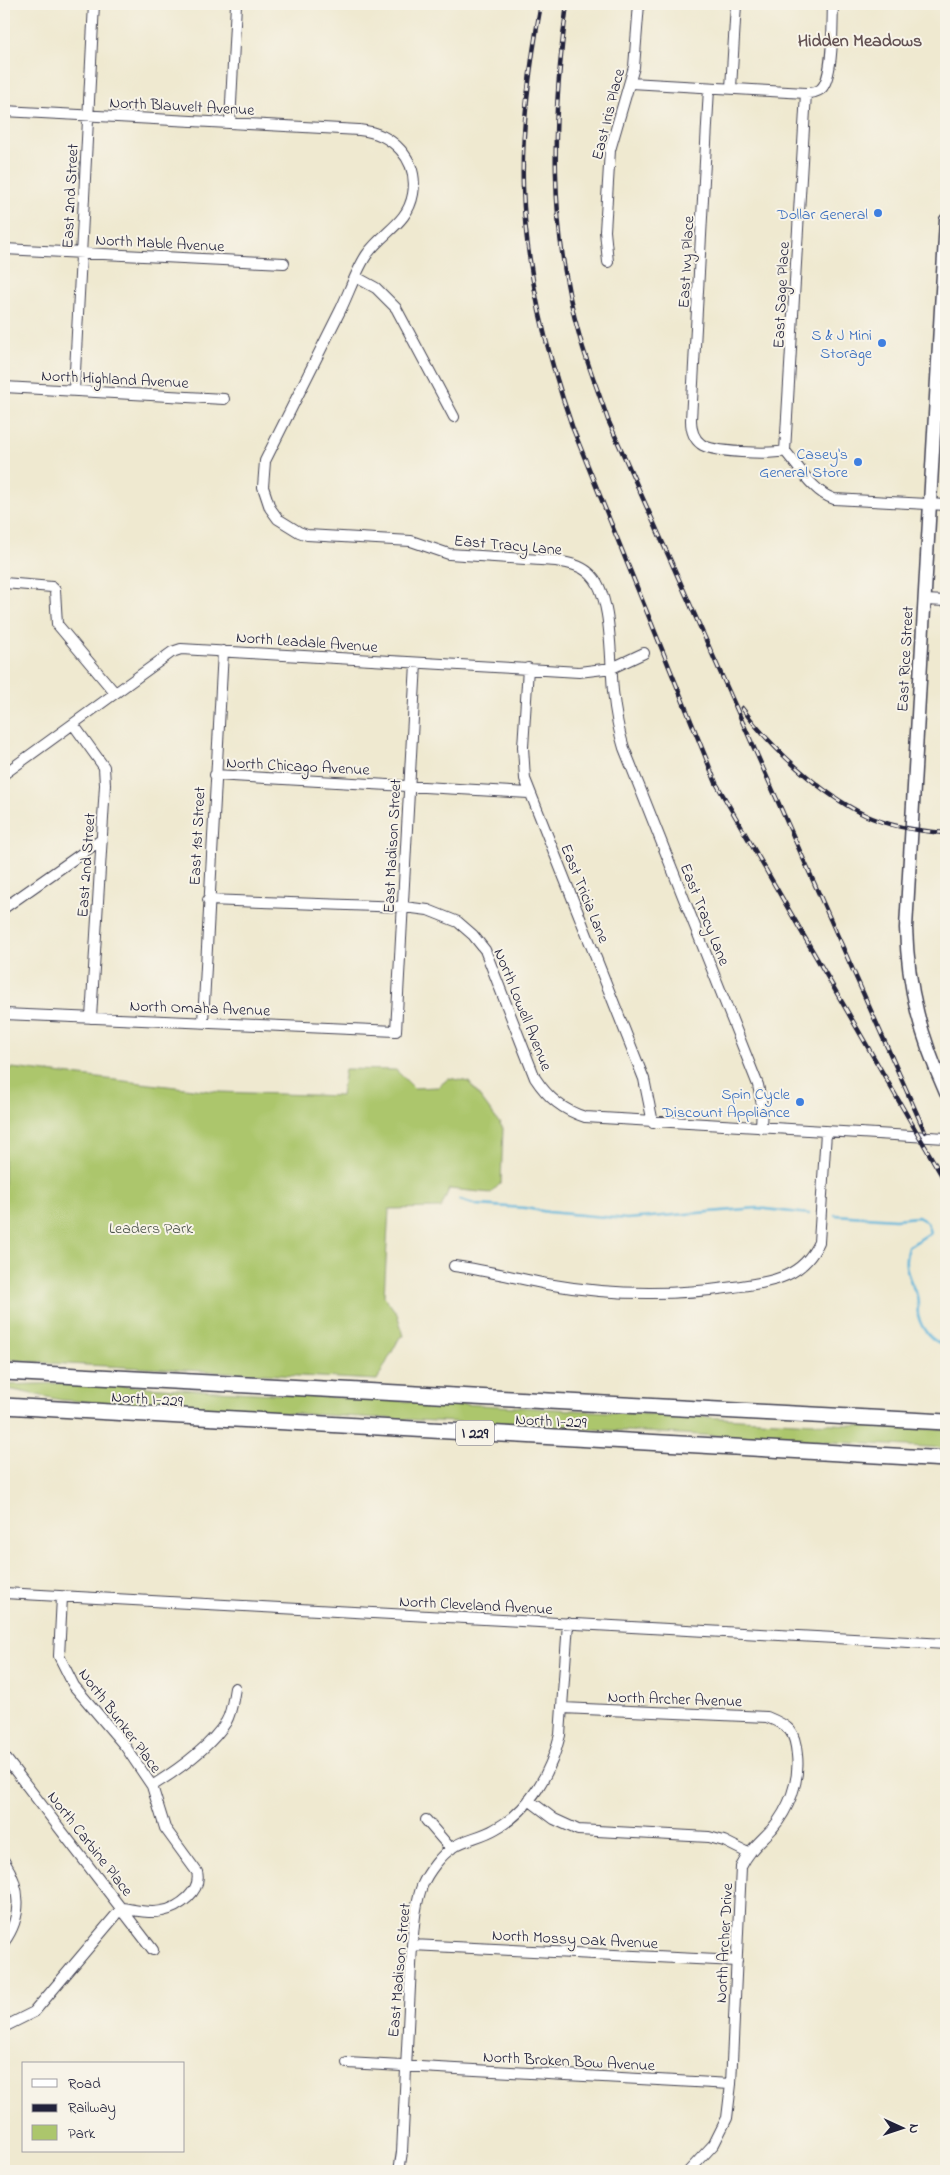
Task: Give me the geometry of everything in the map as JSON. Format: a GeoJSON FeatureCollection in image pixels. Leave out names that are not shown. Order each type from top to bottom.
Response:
{"type":"FeatureCollection","features":[{"type":"Feature","properties":{"kind":"highway","name":"North I-229"},"geometry":{"type":"LineString","coordinates":[[4,1372],[946,1422]]}},
{"type":"Feature","properties":{"kind":"highway","name":"North I-229"},"geometry":{"type":"LineString","coordinates":[[4,1406],[946,1459]]}},
{"type":"Feature","properties":{"kind":"main road","name":"East Rice Street"},"geometry":{"type":"LineString","coordinates":[[946,220],[942,376],[929,504],[906,907],[906,948],[916,1014],[929,1054],[946,1093]]}},
{"type":"Feature","properties":{"kind":"street","name":"East 2nd Street"},"geometry":{"type":"LineString","coordinates":[[74,390],[94,4]]}},
{"type":"Feature","properties":{"kind":"street"},"geometry":{"type":"LineString","coordinates":[[230,123],[236,4]]}},
{"type":"Feature","properties":{"kind":"street","name":"East Iris Place"},"geometry":{"type":"LineString","coordinates":[[608,262],[605,232],[610,150],[631,83],[636,58],[639,4]]}},
{"type":"Feature","properties":{"kind":"street"},"geometry":{"type":"LineString","coordinates":[[731,88],[736,4]]}},
{"type":"Feature","properties":{"kind":"street"},"geometry":{"type":"LineString","coordinates":[[631,83],[806,93],[822,88],[829,75],[834,4]]}},
{"type":"Feature","properties":{"kind":"street","name":"East Ivy Place"},"geometry":{"type":"LineString","coordinates":[[710,88],[691,420],[694,437],[702,445],[716,449],[773,453],[786,451]]}},
{"type":"Feature","properties":{"kind":"street","name":"East Sage Place"},"geometry":{"type":"LineString","coordinates":[[786,451],[806,93]]}},
{"type":"Feature","properties":{"kind":"street","name":"North Blauvelt Avenue"},"geometry":{"type":"LineString","coordinates":[[4,112],[359,130]]}},
{"type":"Feature","properties":{"kind":"street","name":"East Tracy Lane"},"geometry":{"type":"LineString","coordinates":[[359,130],[381,135],[395,143],[409,166],[414,187],[406,215],[366,255],[265,461],[263,487],[270,508],[278,519],[306,535],[411,541],[449,554],[556,561],[575,565],[590,573],[599,587],[605,605],[618,729],[758,1085],[762,1105],[761,1128]]}},
{"type":"Feature","properties":{"kind":"street","name":"North Mable Avenue"},"geometry":{"type":"LineString","coordinates":[[4,249],[284,263]]}},
{"type":"Feature","properties":{"kind":"street"},"geometry":{"type":"LineString","coordinates":[[356,277],[376,288],[396,308],[454,417]]}},
{"type":"Feature","properties":{"kind":"street","name":"North Highland Avenue"},"geometry":{"type":"LineString","coordinates":[[4,387],[224,399]]}},
{"type":"Feature","properties":{"kind":"street"},"geometry":{"type":"LineString","coordinates":[[786,451],[814,484],[829,497],[946,505]]}},
{"type":"Feature","properties":{"kind":"street"},"geometry":{"type":"LineString","coordinates":[[4,583],[44,584],[55,590],[57,624],[115,693]]}},
{"type":"Feature","properties":{"kind":"street"},"geometry":{"type":"LineString","coordinates":[[924,600],[946,601]]}},
{"type":"Feature","properties":{"kind":"street","name":"North Leadale Avenue"},"geometry":{"type":"LineString","coordinates":[[4,774],[176,650],[223,651],[579,672],[612,668],[644,654]]}},
{"type":"Feature","properties":{"kind":"street","name":"East 1st Street"},"geometry":{"type":"LineString","coordinates":[[203,1022],[208,900],[223,651]]}},
{"type":"Feature","properties":{"kind":"street","name":"East Madison Street"},"geometry":{"type":"LineString","coordinates":[[396,1031],[416,663]]}},
{"type":"Feature","properties":{"kind":"street","name":"East Tricia Lane"},"geometry":{"type":"LineString","coordinates":[[528,668],[523,771],[530,793],[644,1079],[653,1123]]}},
{"type":"Feature","properties":{"kind":"street","name":"East 2nd Street"},"geometry":{"type":"LineString","coordinates":[[73,724],[104,767],[105,785],[91,1018]]}},
{"type":"Feature","properties":{"kind":"street","name":"North Chicago Avenue"},"geometry":{"type":"LineString","coordinates":[[215,775],[530,793]]}},
{"type":"Feature","properties":{"kind":"street"},"geometry":{"type":"LineString","coordinates":[[4,908],[101,840]]}},
{"type":"Feature","properties":{"kind":"street","name":"North Lowell Avenue"},"geometry":{"type":"LineString","coordinates":[[208,900],[404,907],[428,910],[448,916],[464,927],[480,942],[489,960],[535,1078],[544,1092],[570,1112],[585,1117],[653,1123],[946,1138]]}},
{"type":"Feature","properties":{"kind":"street","name":"North Omaha Avenue"},"geometry":{"type":"LineString","coordinates":[[4,1014],[396,1031]]}},
{"type":"Feature","properties":{"kind":"street"},"geometry":{"type":"LineString","coordinates":[[454,1266],[480,1269],[548,1284],[628,1292],[711,1290],[782,1279],[801,1268],[814,1253],[819,1242],[826,1132]]}},
{"type":"Feature","properties":{"kind":"street","name":"North Cleveland Avenue"},"geometry":{"type":"LineString","coordinates":[[4,1593],[946,1644]]}},
{"type":"Feature","properties":{"kind":"street","name":"North Bunker Place"},"geometry":{"type":"LineString","coordinates":[[62,1596],[58,1656],[74,1686],[125,1746],[152,1786],[166,1828],[197,1872],[199,1880],[197,1889],[167,1910],[150,1912],[122,1908]]}},
{"type":"Feature","properties":{"kind":"street","name":"East Madison Street"},"geometry":{"type":"LineString","coordinates":[[399,2171],[402,2152],[412,1945],[415,1913],[423,1885],[435,1865],[451,1849],[496,1829],[515,1815],[542,1782],[556,1750],[562,1708],[568,1623]]}},
{"type":"Feature","properties":{"kind":"street"},"geometry":{"type":"LineString","coordinates":[[152,1786],[185,1763],[218,1733],[230,1714],[235,1688]]}},
{"type":"Feature","properties":{"kind":"street","name":"North Archer Avenue"},"geometry":{"type":"LineString","coordinates":[[562,1708],[767,1717],[786,1724]]}},
{"type":"Feature","properties":{"kind":"street","name":"North Archer Drive"},"geometry":{"type":"LineString","coordinates":[[689,2171],[714,2144],[726,2118],[731,2084],[742,1867],[748,1853],[772,1828],[790,1800],[796,1784],[798,1757],[795,1738],[786,1724]]}},
{"type":"Feature","properties":{"kind":"street","name":"North Carbine Place"},"geometry":{"type":"LineString","coordinates":[[4,1756],[153,1950]]}},
{"type":"Feature","properties":{"kind":"street"},"geometry":{"type":"LineString","coordinates":[[529,1800],[554,1819],[578,1830],[709,1837],[724,1841],[748,1853]]}},
{"type":"Feature","properties":{"kind":"street"},"geometry":{"type":"LineString","coordinates":[[426,1820],[451,1849]]}},
{"type":"Feature","properties":{"kind":"street"},"geometry":{"type":"LineString","coordinates":[[4,1861],[15,1883],[18,1905],[12,1929],[4,1942]]}},
{"type":"Feature","properties":{"kind":"street"},"geometry":{"type":"LineString","coordinates":[[4,2027],[34,2012],[122,1908]]}},
{"type":"Feature","properties":{"kind":"street","name":"North Mossy Oak Avenue"},"geometry":{"type":"LineString","coordinates":[[412,1945],[737,1961]]}},
{"type":"Feature","properties":{"kind":"street","name":"North Broken Bow Avenue"},"geometry":{"type":"LineString","coordinates":[[347,2063],[731,2084]]}},
{"type":"Feature","properties":{"kind":"green space","name":"Leaders Park"},"geometry":{"type":"Polygon","coordinates":[[[12,1068],[219,1092],[341,1096],[345,1069],[396,1070],[414,1088],[438,1087],[449,1078],[469,1082],[503,1128],[501,1183],[491,1193],[449,1189],[441,1208],[389,1209],[384,1296],[397,1314],[404,1336],[400,1337],[377,1380],[48,1363],[4,1359],[4,1071],[12,1068]]]}},
{"type":"Feature","properties":{"kind":"green space"},"geometry":{"type":"Polygon","coordinates":[[[67,1383],[946,1430],[946,1448],[61,1400],[4,1388],[4,1385],[67,1383]]]}},
{"type":"Feature","properties":{"kind":"waterway"},"geometry":{"type":"LineString","coordinates":[[460,1200],[477,1205],[627,1219],[757,1208],[809,1214]]}},
{"type":"Feature","properties":{"kind":"waterway"},"geometry":{"type":"LineString","coordinates":[[835,1215],[895,1219],[918,1217],[927,1222],[930,1233],[908,1247],[906,1266],[917,1296],[918,1315],[922,1326],[932,1338],[946,1346]]}},
{"type":"Feature","properties":{"kind":"railway"},"geometry":{"type":"LineString","coordinates":[[541,4],[533,49],[525,119],[523,188],[528,250],[533,281],[546,341],[563,400],[716,783],[946,1183]]}},
{"type":"Feature","properties":{"kind":"railway"},"geometry":{"type":"LineString","coordinates":[[567,4],[558,88],[556,171],[562,255],[583,348],[608,420],[925,1132]]}},
{"type":"Feature","properties":{"kind":"railway"},"geometry":{"type":"LineString","coordinates":[[742,708],[767,738],[798,768],[831,795],[848,806],[865,815],[894,825],[915,830],[946,833]]}},
{"type":"Feature","properties":{"kind":"place","name":"Dollar General"},"geometry":{"type":"Point","coordinates":[878,213]}},
{"type":"Feature","properties":{"kind":"place","name":"S & J Mini Storage"},"geometry":{"type":"Point","coordinates":[882,343]}},
{"type":"Feature","properties":{"kind":"place","name":"Casey's General Store"},"geometry":{"type":"Point","coordinates":[858,462]}},
{"type":"Feature","properties":{"kind":"place","name":"Spin Cycle Discount Appliance"},"geometry":{"type":"Point","coordinates":[800,1102]}},
{"type":"Feature","properties":{"kind":"district","name":"Hidden Meadows"},"geometry":{"type":"Point","coordinates":[860,40]}}]}
